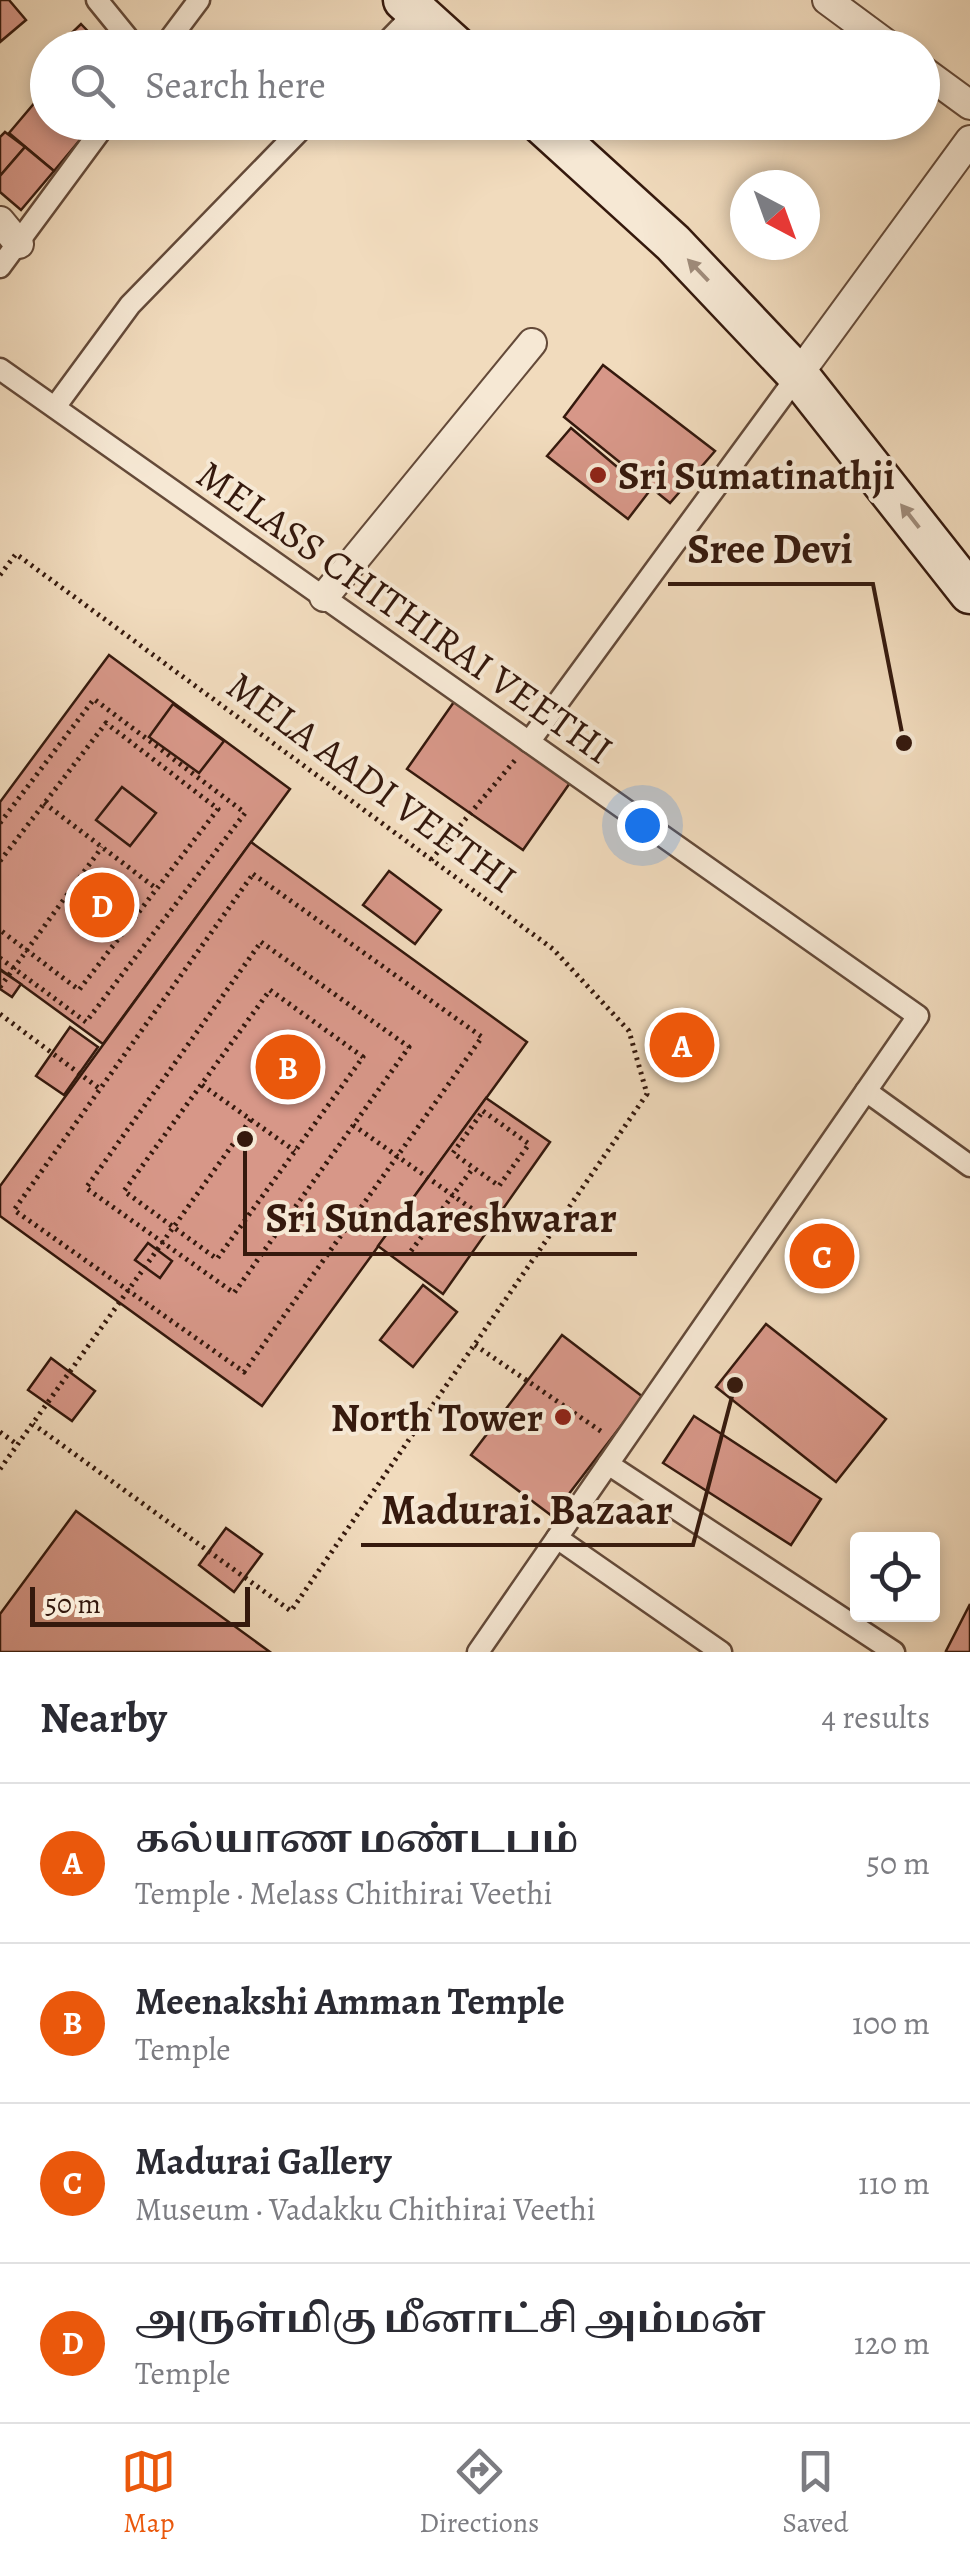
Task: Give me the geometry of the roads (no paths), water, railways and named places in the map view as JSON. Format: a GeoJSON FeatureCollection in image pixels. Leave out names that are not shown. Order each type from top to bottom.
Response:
{"type":"FeatureCollection","features":[{"type":"Feature","properties":{"kind":"main road"},"geometry":{"type":"LineString","coordinates":[[410,6],[437,30]]}},
{"type":"Feature","properties":{"kind":"main road"},"geometry":{"type":"LineString","coordinates":[[560,140],[673,244],[798,375],[970,593]]}},
{"type":"Feature","properties":{"kind":"street"},"geometry":{"type":"LineString","coordinates":[[98,0],[122,30]]}},
{"type":"Feature","properties":{"kind":"street"},"geometry":{"type":"LineString","coordinates":[[176,30],[199,0]]}},
{"type":"Feature","properties":{"kind":"street"},"geometry":{"type":"LineString","coordinates":[[827,0],[868,30]]}},
{"type":"Feature","properties":{"kind":"street"},"geometry":{"type":"LineString","coordinates":[[394,30],[410,6]]}},
{"type":"Feature","properties":{"kind":"street"},"geometry":{"type":"LineString","coordinates":[[940,83],[970,105]]}},
{"type":"Feature","properties":{"kind":"street"},"geometry":{"type":"LineString","coordinates":[[0,267],[94,140]]}},
{"type":"Feature","properties":{"kind":"street"},"geometry":{"type":"LineString","coordinates":[[54,408],[130,305],[290,140]]}},
{"type":"Feature","properties":{"kind":"street"},"geometry":{"type":"LineString","coordinates":[[529,742],[970,140]]}},
{"type":"Feature","properties":{"kind":"street"},"geometry":{"type":"LineString","coordinates":[[0,221],[19,244]]}},
{"type":"Feature","properties":{"kind":"street"},"geometry":{"type":"LineString","coordinates":[[324,597],[532,342]]}},
{"type":"Feature","properties":{"kind":"street","name":"MELASS CHITHIRAI VEETHI"},"geometry":{"type":"LineString","coordinates":[[0,369],[918,1016],[866,1091]]}},
{"type":"Feature","properties":{"kind":"street"},"geometry":{"type":"LineString","coordinates":[[478,1652],[866,1091],[970,1166]]}},
{"type":"Feature","properties":{"kind":"street"},"geometry":{"type":"LineString","coordinates":[[608,1464],[894,1652]]}},
{"type":"Feature","properties":{"kind":"street"},"geometry":{"type":"LineString","coordinates":[[557,1538],[720,1652]]}},
{"type":"Feature","properties":{"kind":"place","name":"Sri Sumatinathji"},"geometry":{"type":"Point","coordinates":[598,475]}},
{"type":"Feature","properties":{"kind":"place","name":"Sree Devi"},"geometry":{"type":"Point","coordinates":[904,743]}},
{"type":"Feature","properties":{"kind":"place","name":"அருள்மிகு மீனாட்சி அம்மன்"},"geometry":{"type":"Point","coordinates":[102,905]}},
{"type":"Feature","properties":{"kind":"place","name":"கல்யாண மண்டபம்"},"geometry":{"type":"Point","coordinates":[682,1045]}},
{"type":"Feature","properties":{"kind":"place","name":"Meenakshi Amman Temple"},"geometry":{"type":"Point","coordinates":[288,1067]}},
{"type":"Feature","properties":{"kind":"place","name":"Sri Sundareshwarar"},"geometry":{"type":"Point","coordinates":[245,1139]}},
{"type":"Feature","properties":{"kind":"place","name":"Madurai Gallery"},"geometry":{"type":"Point","coordinates":[822,1256]}},
{"type":"Feature","properties":{"kind":"place","name":"Madurai. Bazaar"},"geometry":{"type":"Point","coordinates":[735,1385]}},
{"type":"Feature","properties":{"kind":"place","name":"North Tower"},"geometry":{"type":"Point","coordinates":[563,1417]}}]}
